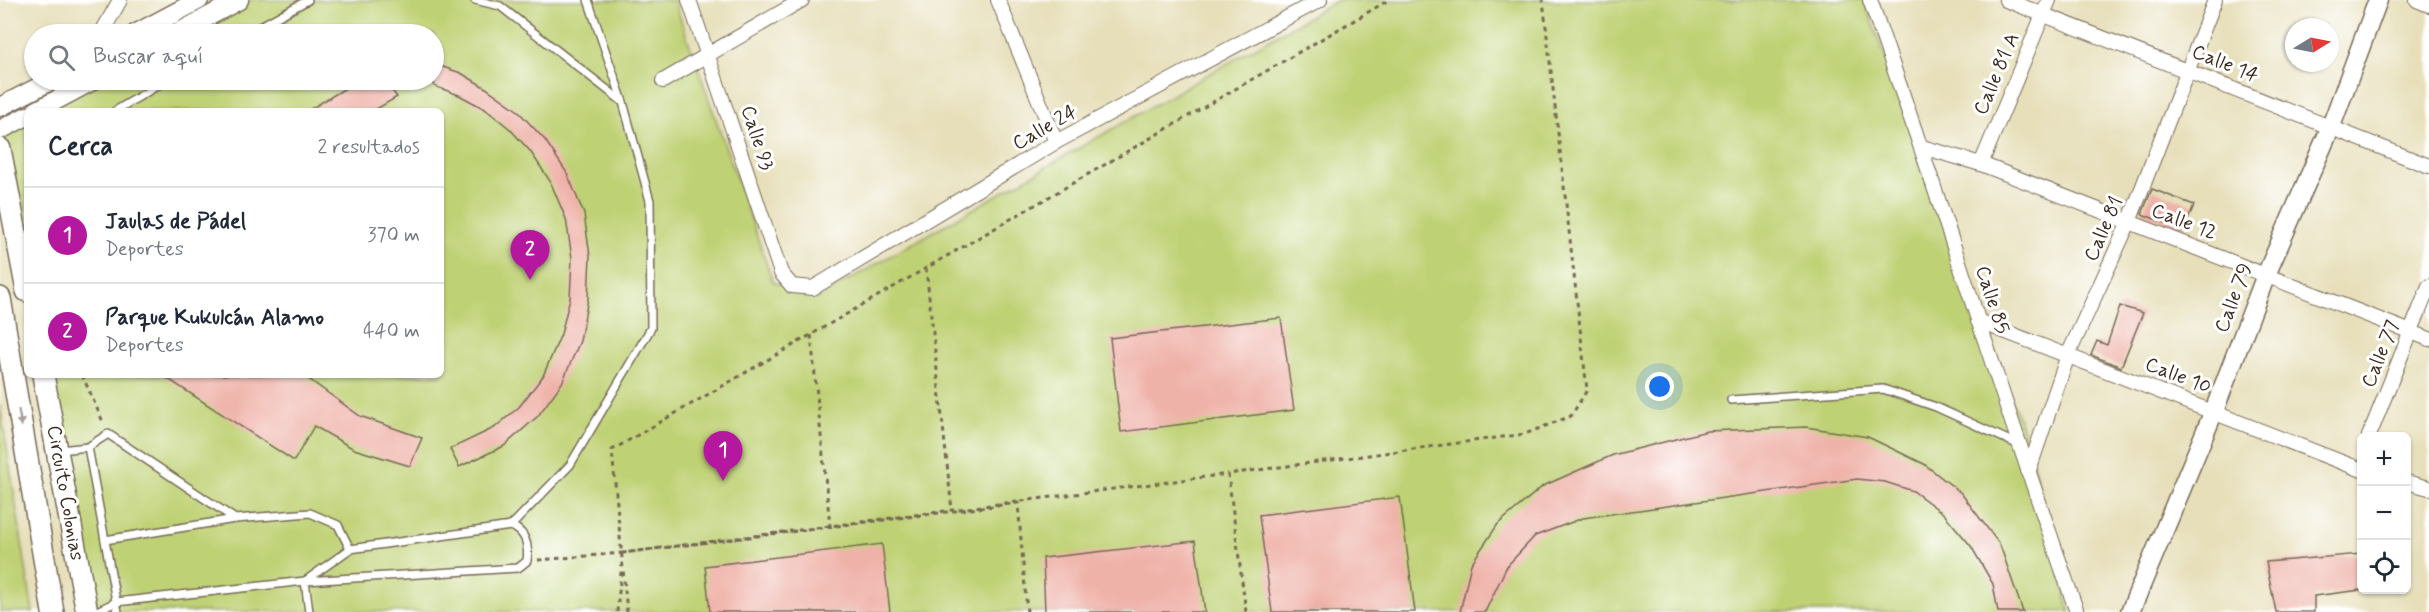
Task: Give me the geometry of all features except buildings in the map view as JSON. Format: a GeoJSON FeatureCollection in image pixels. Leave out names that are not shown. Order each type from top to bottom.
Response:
{"type":"FeatureCollection","features":[{"type":"Feature","properties":{"kind":"main road"},"geometry":{"type":"LineString","coordinates":[[154,24],[199,0]]}},
{"type":"Feature","properties":{"kind":"main road"},"geometry":{"type":"LineString","coordinates":[[195,24],[239,0]]}},
{"type":"Feature","properties":{"kind":"main road","name":"Calle 79"},"geometry":{"type":"LineString","coordinates":[[2130,612],[2214,411],[2266,275],[2330,129],[2378,0]]}},
{"type":"Feature","properties":{"kind":"main road"},"geometry":{"type":"LineString","coordinates":[[0,107],[33,90]]}},
{"type":"Feature","properties":{"kind":"main road"},"geometry":{"type":"LineString","coordinates":[[42,108],[75,90]]}},
{"type":"Feature","properties":{"kind":"main road"},"geometry":{"type":"LineString","coordinates":[[0,130],[24,118]]}},
{"type":"Feature","properties":{"kind":"main road"},"geometry":{"type":"LineString","coordinates":[[0,149],[24,275]]}},
{"type":"Feature","properties":{"kind":"main road","name":"Circuito Colonias"},"geometry":{"type":"LineString","coordinates":[[0,298],[53,612]]}},
{"type":"Feature","properties":{"kind":"main road","name":"Circuito Colonias"},"geometry":{"type":"LineString","coordinates":[[44,378],[87,612]]}},
{"type":"Feature","properties":{"kind":"street"},"geometry":{"type":"LineString","coordinates":[[107,24],[120,0]]}},
{"type":"Feature","properties":{"kind":"street","name":"Calle 93"},"geometry":{"type":"LineString","coordinates":[[689,0],[781,273],[792,286]]}},
{"type":"Feature","properties":{"kind":"street"},"geometry":{"type":"LineString","coordinates":[[663,81],[802,0]]}},
{"type":"Feature","properties":{"kind":"street"},"geometry":{"type":"LineString","coordinates":[[998,0],[1056,142]]}},
{"type":"Feature","properties":{"kind":"street","name":"Calle 24"},"geometry":{"type":"LineString","coordinates":[[792,286],[813,288],[1056,142],[1296,6],[1320,0]]}},
{"type":"Feature","properties":{"kind":"street","name":"Calle 85"},"geometry":{"type":"LineString","coordinates":[[1870,0],[1922,147],[2028,473],[2077,612]]}},
{"type":"Feature","properties":{"kind":"street","name":"Calle 14"},"geometry":{"type":"LineString","coordinates":[[2006,0],[2188,69],[2330,129],[2429,166]]}},
{"type":"Feature","properties":{"kind":"street","name":"Calle 81 A"},"geometry":{"type":"LineString","coordinates":[[1981,164],[2049,0]]}},
{"type":"Feature","properties":{"kind":"street","name":"Calle 81"},"geometry":{"type":"LineString","coordinates":[[2028,473],[2068,355],[2129,222],[2215,0]]}},
{"type":"Feature","properties":{"kind":"street"},"geometry":{"type":"LineString","coordinates":[[2417,0],[2429,5]]}},
{"type":"Feature","properties":{"kind":"street","name":"Calle 12"},"geometry":{"type":"LineString","coordinates":[[1922,147],[1981,164],[2429,339]]}},
{"type":"Feature","properties":{"kind":"street","name":"Calle 77"},"geometry":{"type":"LineString","coordinates":[[2371,432],[2429,286]]}},
{"type":"Feature","properties":{"kind":"street","name":"Calle 10"},"geometry":{"type":"LineString","coordinates":[[1978,321],[2357,468]]}},
{"type":"Feature","properties":{"kind":"street"},"geometry":{"type":"LineString","coordinates":[[2411,483],[2429,488]]}},
{"type":"Feature","properties":{"kind":"lane"},"geometry":{"type":"LineString","coordinates":[[475,0],[500,6],[623,102]]}},
{"type":"Feature","properties":{"kind":"lane"},"geometry":{"type":"LineString","coordinates":[[511,526],[570,465],[651,328],[650,201],[623,102],[588,0]]}},
{"type":"Feature","properties":{"kind":"lane"},"geometry":{"type":"LineString","coordinates":[[264,24],[304,1]]}},
{"type":"Feature","properties":{"kind":"lane"},"geometry":{"type":"LineString","coordinates":[[121,108],[151,90]]}},
{"type":"Feature","properties":{"kind":"lane"},"geometry":{"type":"LineString","coordinates":[[1731,400],[1883,389],[1935,407],[2019,445]]}},
{"type":"Feature","properties":{"kind":"lane"},"geometry":{"type":"LineString","coordinates":[[57,451],[88,447],[108,434],[235,519]]}},
{"type":"Feature","properties":{"kind":"lane"},"geometry":{"type":"LineString","coordinates":[[88,447],[118,612]]}},
{"type":"Feature","properties":{"kind":"lane"},"geometry":{"type":"LineString","coordinates":[[105,540],[235,519],[310,513],[338,525],[350,549]]}},
{"type":"Feature","properties":{"kind":"lane"},"geometry":{"type":"LineString","coordinates":[[95,612],[116,602],[305,581],[518,568],[527,561],[526,538],[521,530],[511,526],[350,549],[305,581]]}},
{"type":"Feature","properties":{"kind":"lane"},"geometry":{"type":"LineString","coordinates":[[305,581],[309,612]]}},
{"type":"Feature","properties":{"kind":"path"},"geometry":{"type":"LineString","coordinates":[[627,612],[612,450],[1389,0]]}},
{"type":"Feature","properties":{"kind":"path"},"geometry":{"type":"LineString","coordinates":[[623,553],[1525,434],[1571,416],[1587,390],[1543,0]]}},
{"type":"Feature","properties":{"kind":"path"},"geometry":{"type":"LineString","coordinates":[[926,268],[952,510]]}},
{"type":"Feature","properties":{"kind":"path"},"geometry":{"type":"LineString","coordinates":[[811,335],[830,526]]}},
{"type":"Feature","properties":{"kind":"path"},"geometry":{"type":"LineString","coordinates":[[83,378],[108,434]]}},
{"type":"Feature","properties":{"kind":"path"},"geometry":{"type":"LineString","coordinates":[[1228,474],[1246,612]]}},
{"type":"Feature","properties":{"kind":"path"},"geometry":{"type":"LineString","coordinates":[[527,561],[623,553],[1018,503],[1027,612]]}},
{"type":"Feature","properties":{"kind":"path"},"geometry":{"type":"LineString","coordinates":[[617,612],[623,553]]}},
{"type":"Feature","properties":{"kind":"green space"},"geometry":{"type":"Polygon","coordinates":[[[238,0],[674,0],[773,282],[817,298],[1338,0],[1864,0],[2028,444],[2070,612],[86,612],[44,378],[444,378],[444,108],[44,108],[77,90],[444,90],[444,24],[194,24],[238,0]]]}},
{"type":"Feature","properties":{"kind":"green space"},"geometry":{"type":"Polygon","coordinates":[[[24,119],[24,275],[0,145],[0,132],[24,119]]]}},
{"type":"Feature","properties":{"kind":"green space"},"geometry":{"type":"Polygon","coordinates":[[[0,405],[33,612],[0,612],[0,405]]]}},
{"type":"Feature","properties":{"kind":"place","name":"Parque Kukulcán Alamo"},"geometry":{"type":"Point","coordinates":[530,280]}},
{"type":"Feature","properties":{"kind":"place","name":"Jaulas de Pádel"},"geometry":{"type":"Point","coordinates":[723,481]}}]}
